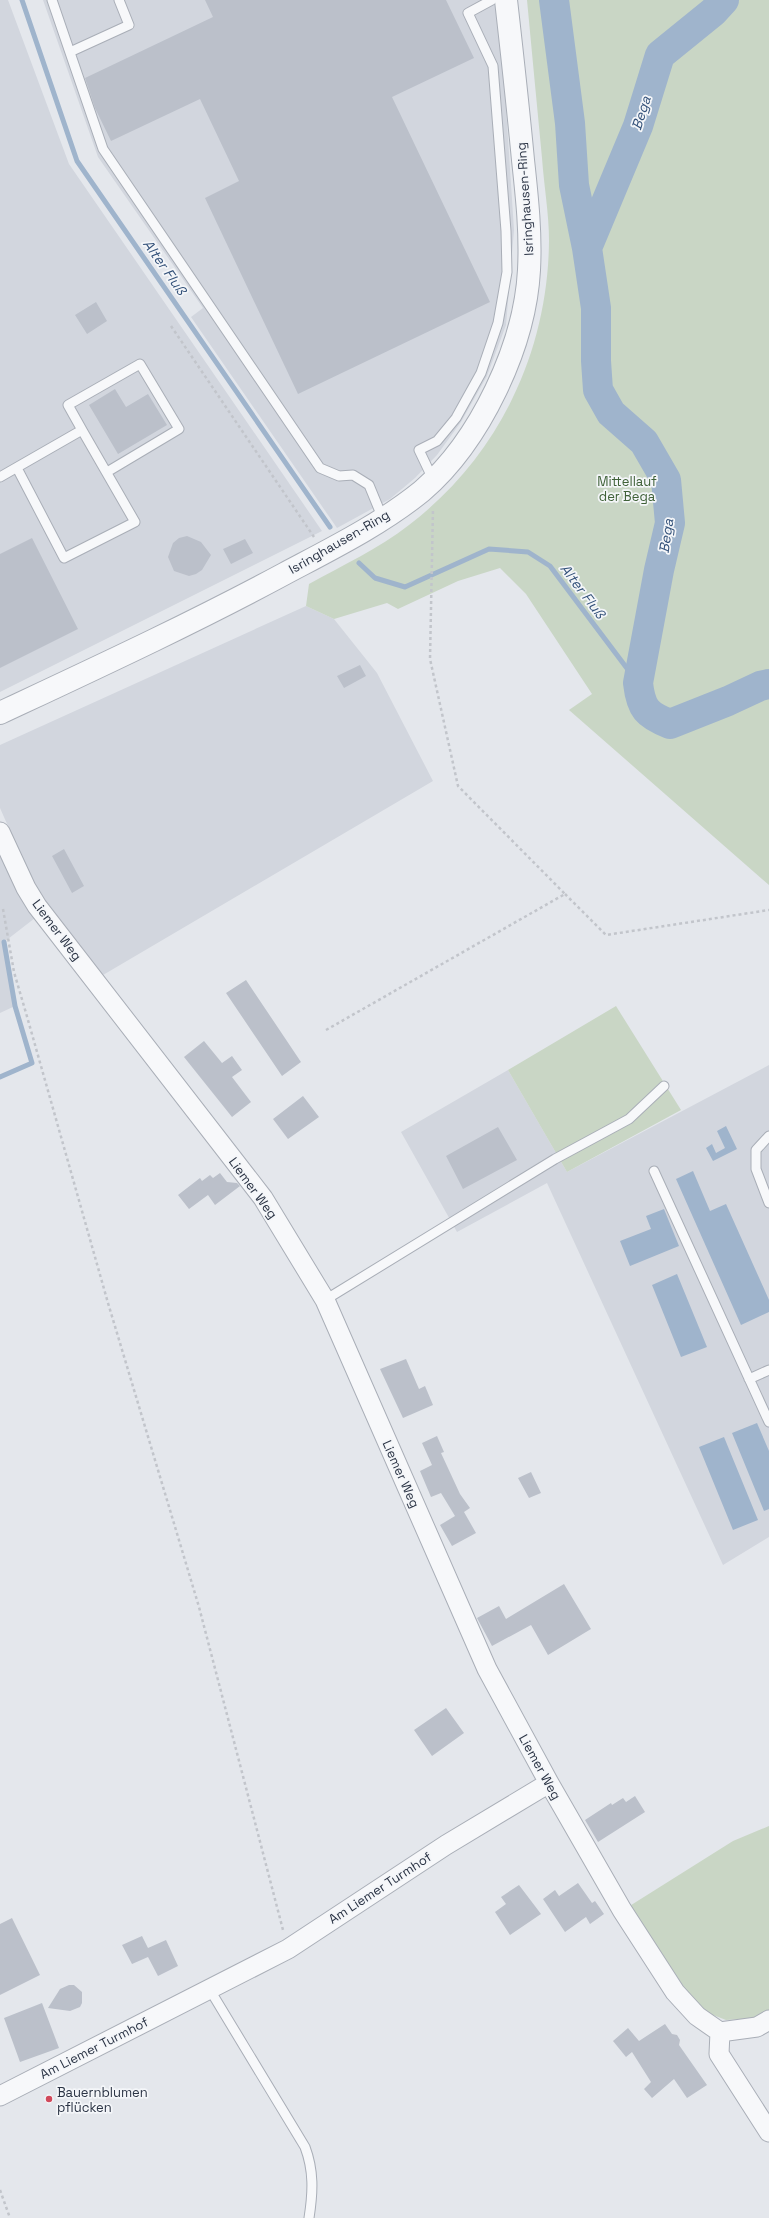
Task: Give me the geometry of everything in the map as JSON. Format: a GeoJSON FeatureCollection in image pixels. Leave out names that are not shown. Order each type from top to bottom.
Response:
{"type":"FeatureCollection","features":[{"type":"Feature","properties":{"kind":"street","name":"Isringhausen-Ring"},"geometry":{"type":"LineString","coordinates":[[0,713],[206,616],[324,553],[383,519],[429,483],[476,426],[503,379],[520,326],[529,272],[529,225],[506,0]]}},
{"type":"Feature","properties":{"kind":"street","name":"Liemer Weg"},"geometry":{"type":"LineString","coordinates":[[0,832],[26,888],[37,906],[263,1198],[325,1300],[487,1669],[549,1783],[622,1910],[675,1992],[697,2016],[720,2032]]}},
{"type":"Feature","properties":{"kind":"street","name":"Am Liemer Turmhof"},"geometry":{"type":"LineString","coordinates":[[0,2096],[288,1949],[446,1845],[549,1783]]}},
{"type":"Feature","properties":{"kind":"street"},"geometry":{"type":"LineString","coordinates":[[769,2020],[757,2027],[720,2032],[719,2054],[769,2132]]}},
{"type":"Feature","properties":{"kind":"lane"},"geometry":{"type":"LineString","coordinates":[[52,0],[103,149],[320,468],[339,476],[353,475],[369,485],[383,519]]}},
{"type":"Feature","properties":{"kind":"lane"},"geometry":{"type":"LineString","coordinates":[[70,52],[129,25],[120,0]]}},
{"type":"Feature","properties":{"kind":"lane"},"geometry":{"type":"LineString","coordinates":[[429,483],[429,471],[419,450],[437,441],[456,418],[481,373],[498,323],[507,272],[506,231],[493,66],[468,13],[492,0]]}},
{"type":"Feature","properties":{"kind":"lane"},"geometry":{"type":"LineString","coordinates":[[17,468],[64,558],[135,522],[68,405],[140,364],[179,429],[107,472]]}},
{"type":"Feature","properties":{"kind":"lane"},"geometry":{"type":"LineString","coordinates":[[0,477],[82,430]]}},
{"type":"Feature","properties":{"kind":"lane"},"geometry":{"type":"LineString","coordinates":[[325,1300],[555,1158],[629,1119],[664,1086]]}},
{"type":"Feature","properties":{"kind":"lane"},"geometry":{"type":"LineString","coordinates":[[769,1136],[756,1150],[756,1168],[769,1203]]}},
{"type":"Feature","properties":{"kind":"lane"},"geometry":{"type":"LineString","coordinates":[[654,1171],[769,1422]]}},
{"type":"Feature","properties":{"kind":"lane"},"geometry":{"type":"LineString","coordinates":[[750,1379],[769,1370]]}},
{"type":"Feature","properties":{"kind":"lane"},"geometry":{"type":"LineString","coordinates":[[210,1990],[305,2147],[312,2166],[312,2201],[309,2218]]}},
{"type":"Feature","properties":{"kind":"path"},"geometry":{"type":"LineString","coordinates":[[171,326],[324,553]]}},
{"type":"Feature","properties":{"kind":"path"},"geometry":{"type":"LineString","coordinates":[[429,483],[433,507],[430,659],[458,786],[606,935],[769,910]]}},
{"type":"Feature","properties":{"kind":"path"},"geometry":{"type":"LineString","coordinates":[[326,1030],[566,894]]}},
{"type":"Feature","properties":{"kind":"path"},"geometry":{"type":"LineString","coordinates":[[3,909],[14,972],[108,1304],[199,1607],[288,1949]]}},
{"type":"Feature","properties":{"kind":"path"},"geometry":{"type":"LineString","coordinates":[[0,2190],[10,2218]]}},
{"type":"Feature","properties":{"kind":"shaded area"},"geometry":{"type":"Polygon","coordinates":[[[0,0],[8,0],[69,164],[322,531],[0,692],[0,0]]]}},
{"type":"Feature","properties":{"kind":"shaded area"},"geometry":{"type":"Polygon","coordinates":[[[43,0],[499,0],[514,230],[506,325],[487,376],[461,422],[437,455],[415,478],[390,499],[337,528],[191,317],[203,308],[98,157],[43,0]]]}},
{"type":"Feature","properties":{"kind":"shaded area"},"geometry":{"type":"Polygon","coordinates":[[[306,606],[334,619],[377,673],[433,781],[103,975],[35,887],[0,808],[0,745],[306,606]]]}},
{"type":"Feature","properties":{"kind":"shaded area"},"geometry":{"type":"Polygon","coordinates":[[[0,856],[10,877],[35,918],[4,942],[15,1006],[0,1013],[0,856]]]}},
{"type":"Feature","properties":{"kind":"shaded area"},"geometry":{"type":"Polygon","coordinates":[[[769,1065],[769,1537],[723,1565],[547,1183],[457,1232],[401,1132],[508,1070],[567,1172],[769,1065]]]}},
{"type":"Feature","properties":{"kind":"green space","name":"Mittellauf der Bega"},"geometry":{"type":"Polygon","coordinates":[[[527,0],[769,0],[769,885],[569,710],[592,694],[526,594],[500,568],[458,581],[398,609],[387,603],[334,619],[306,606],[309,584],[397,534],[441,498],[468,468],[492,435],[512,400],[528,362],[539,323],[546,283],[549,231],[527,0]]]}},
{"type":"Feature","properties":{"kind":"green space"},"geometry":{"type":"Polygon","coordinates":[[[616,1006],[681,1110],[567,1172],[508,1070],[616,1006]]]}},
{"type":"Feature","properties":{"kind":"green space"},"geometry":{"type":"Polygon","coordinates":[[[769,1826],[769,2012],[758,2018],[726,2020],[700,2010],[628,1907],[733,1841],[769,1826]]]}},
{"type":"Feature","properties":{"kind":"water"},"geometry":{"type":"Polygon","coordinates":[[[726,1126],[737,1149],[713,1161],[706,1148],[712,1144],[716,1153],[725,1148],[717,1131],[726,1126]]]}},
{"type":"Feature","properties":{"kind":"water"},"geometry":{"type":"Polygon","coordinates":[[[693,1171],[710,1211],[726,1204],[769,1300],[769,1312],[741,1325],[676,1179],[693,1171]]]}},
{"type":"Feature","properties":{"kind":"water"},"geometry":{"type":"Polygon","coordinates":[[[664,1209],[679,1246],[630,1266],[620,1241],[651,1229],[646,1216],[664,1209]]]}},
{"type":"Feature","properties":{"kind":"water"},"geometry":{"type":"Polygon","coordinates":[[[677,1274],[707,1347],[681,1357],[652,1285],[677,1274]]]}},
{"type":"Feature","properties":{"kind":"water"},"geometry":{"type":"Polygon","coordinates":[[[757,1423],[769,1451],[769,1509],[764,1511],[732,1433],[757,1423]]]}},
{"type":"Feature","properties":{"kind":"water"},"geometry":{"type":"Polygon","coordinates":[[[724,1437],[758,1520],[733,1530],[699,1447],[724,1437]]]}},
{"type":"Feature","properties":{"kind":"building"},"geometry":{"type":"Polygon","coordinates":[[[205,0],[446,0],[474,58],[392,97],[490,302],[298,394],[205,198],[239,181],[200,99],[111,141],[95,108],[85,78],[213,17],[205,0]]]}},
{"type":"Feature","properties":{"kind":"building"},"geometry":{"type":"Polygon","coordinates":[[[96,302],[107,321],[87,334],[75,315],[96,302]]]}},
{"type":"Feature","properties":{"kind":"building"},"geometry":{"type":"Polygon","coordinates":[[[115,389],[126,407],[148,394],[167,425],[118,454],[89,405],[115,389]]]}},
{"type":"Feature","properties":{"kind":"building"},"geometry":{"type":"Polygon","coordinates":[[[187,536],[201,542],[211,555],[202,570],[189,576],[174,571],[168,557],[173,543],[179,538],[187,536]]]}},
{"type":"Feature","properties":{"kind":"building"},"geometry":{"type":"Polygon","coordinates":[[[32,538],[78,629],[0,668],[0,554],[32,538]]]}},
{"type":"Feature","properties":{"kind":"building"},"geometry":{"type":"Polygon","coordinates":[[[245,539],[253,553],[231,564],[223,549],[245,539]]]}},
{"type":"Feature","properties":{"kind":"building"},"geometry":{"type":"Polygon","coordinates":[[[360,665],[366,676],[344,688],[337,676],[360,665]]]}},
{"type":"Feature","properties":{"kind":"building"},"geometry":{"type":"Polygon","coordinates":[[[64,849],[84,886],[72,893],[52,856],[64,849]]]}},
{"type":"Feature","properties":{"kind":"building"},"geometry":{"type":"Polygon","coordinates":[[[246,980],[301,1062],[282,1076],[226,993],[246,980]]]}},
{"type":"Feature","properties":{"kind":"building"},"geometry":{"type":"Polygon","coordinates":[[[204,1041],[222,1063],[232,1056],[242,1070],[232,1077],[251,1102],[232,1117],[184,1057],[204,1041]]]}},
{"type":"Feature","properties":{"kind":"building"},"geometry":{"type":"Polygon","coordinates":[[[303,1096],[319,1117],[288,1139],[273,1119],[303,1096]]]}},
{"type":"Feature","properties":{"kind":"building"},"geometry":{"type":"Polygon","coordinates":[[[498,1127],[517,1160],[463,1189],[446,1156],[498,1127]]]}},
{"type":"Feature","properties":{"kind":"building"},"geometry":{"type":"Polygon","coordinates":[[[220,1173],[227,1182],[237,1183],[240,1186],[215,1205],[208,1195],[189,1209],[178,1195],[200,1178],[202,1181],[210,1175],[213,1178],[220,1173]]]}},
{"type":"Feature","properties":{"kind":"building"},"geometry":{"type":"Polygon","coordinates":[[[406,1359],[419,1389],[425,1386],[433,1405],[403,1418],[380,1369],[406,1359]]]}},
{"type":"Feature","properties":{"kind":"building"},"geometry":{"type":"Polygon","coordinates":[[[437,1436],[444,1452],[441,1453],[460,1494],[470,1508],[464,1512],[476,1533],[452,1546],[440,1525],[455,1516],[441,1493],[431,1497],[420,1471],[432,1465],[422,1443],[437,1436]]]}},
{"type":"Feature","properties":{"kind":"building"},"geometry":{"type":"Polygon","coordinates":[[[531,1472],[541,1493],[529,1498],[518,1478],[531,1472]]]}},
{"type":"Feature","properties":{"kind":"building"},"geometry":{"type":"Polygon","coordinates":[[[564,1584],[591,1629],[548,1655],[531,1625],[492,1646],[477,1618],[499,1606],[506,1619],[564,1584]]]}},
{"type":"Feature","properties":{"kind":"building"},"geometry":{"type":"Polygon","coordinates":[[[446,1708],[464,1733],[432,1756],[414,1730],[446,1708]]]}},
{"type":"Feature","properties":{"kind":"building"},"geometry":{"type":"Polygon","coordinates":[[[635,1796],[645,1812],[598,1842],[585,1820],[611,1803],[612,1805],[623,1798],[626,1802],[635,1796]]]}},
{"type":"Feature","properties":{"kind":"building"},"geometry":{"type":"Polygon","coordinates":[[[578,1883],[592,1903],[595,1901],[604,1914],[590,1924],[586,1917],[565,1932],[543,1899],[555,1890],[559,1896],[578,1883]]]}},
{"type":"Feature","properties":{"kind":"building"},"geometry":{"type":"Polygon","coordinates":[[[519,1885],[541,1914],[510,1935],[495,1912],[506,1904],[501,1897],[519,1885]]]}},
{"type":"Feature","properties":{"kind":"building"},"geometry":{"type":"Polygon","coordinates":[[[12,1918],[40,1975],[0,1995],[0,1924],[12,1918]]]}},
{"type":"Feature","properties":{"kind":"building"},"geometry":{"type":"Polygon","coordinates":[[[142,1936],[148,1948],[166,1940],[178,1966],[158,1976],[148,1957],[132,1964],[122,1945],[142,1936]]]}},
{"type":"Feature","properties":{"kind":"building"},"geometry":{"type":"Polygon","coordinates":[[[69,1985],[74,1985],[82,1992],[82,2003],[80,2007],[70,2011],[48,2008],[60,1989],[69,1985]]]}},
{"type":"Feature","properties":{"kind":"building"},"geometry":{"type":"Polygon","coordinates":[[[42,2003],[59,2048],[20,2062],[4,2018],[42,2003]]]}},
{"type":"Feature","properties":{"kind":"building"},"geometry":{"type":"Polygon","coordinates":[[[665,2024],[672,2034],[677,2035],[680,2040],[679,2045],[707,2085],[687,2098],[674,2079],[652,2098],[644,2089],[651,2082],[632,2052],[626,2057],[613,2041],[628,2028],[639,2041],[665,2024]]]}},
{"type":"Feature","properties":{"kind":"waterway","name":"Alter Fluß"},"geometry":{"type":"LineString","coordinates":[[22,0],[77,161],[330,527]]}},
{"type":"Feature","properties":{"kind":"waterway","name":"Bega"},"geometry":{"type":"LineString","coordinates":[[554,0],[570,123],[574,185],[587,248],[596,308],[596,361],[598,390],[611,413],[644,442],[666,480],[670,523],[659,570],[638,683],[641,699],[646,710],[670,724],[728,701],[760,686],[769,684]]}},
{"type":"Feature","properties":{"kind":"waterway","name":"Bega"},"geometry":{"type":"LineString","coordinates":[[587,248],[638,126],[660,55],[713,12],[724,0]]}},
{"type":"Feature","properties":{"kind":"waterway","name":"Alter Fluß"},"geometry":{"type":"LineString","coordinates":[[359,563],[375,578],[405,587],[489,549],[528,552],[550,566],[638,683]]}},
{"type":"Feature","properties":{"kind":"waterway"},"geometry":{"type":"LineString","coordinates":[[0,1077],[32,1063],[15,1006],[4,942]]}},
{"type":"Feature","properties":{"kind":"place","name":"Bauernblumen pflücken"},"geometry":{"type":"Point","coordinates":[49,2099]}}]}
